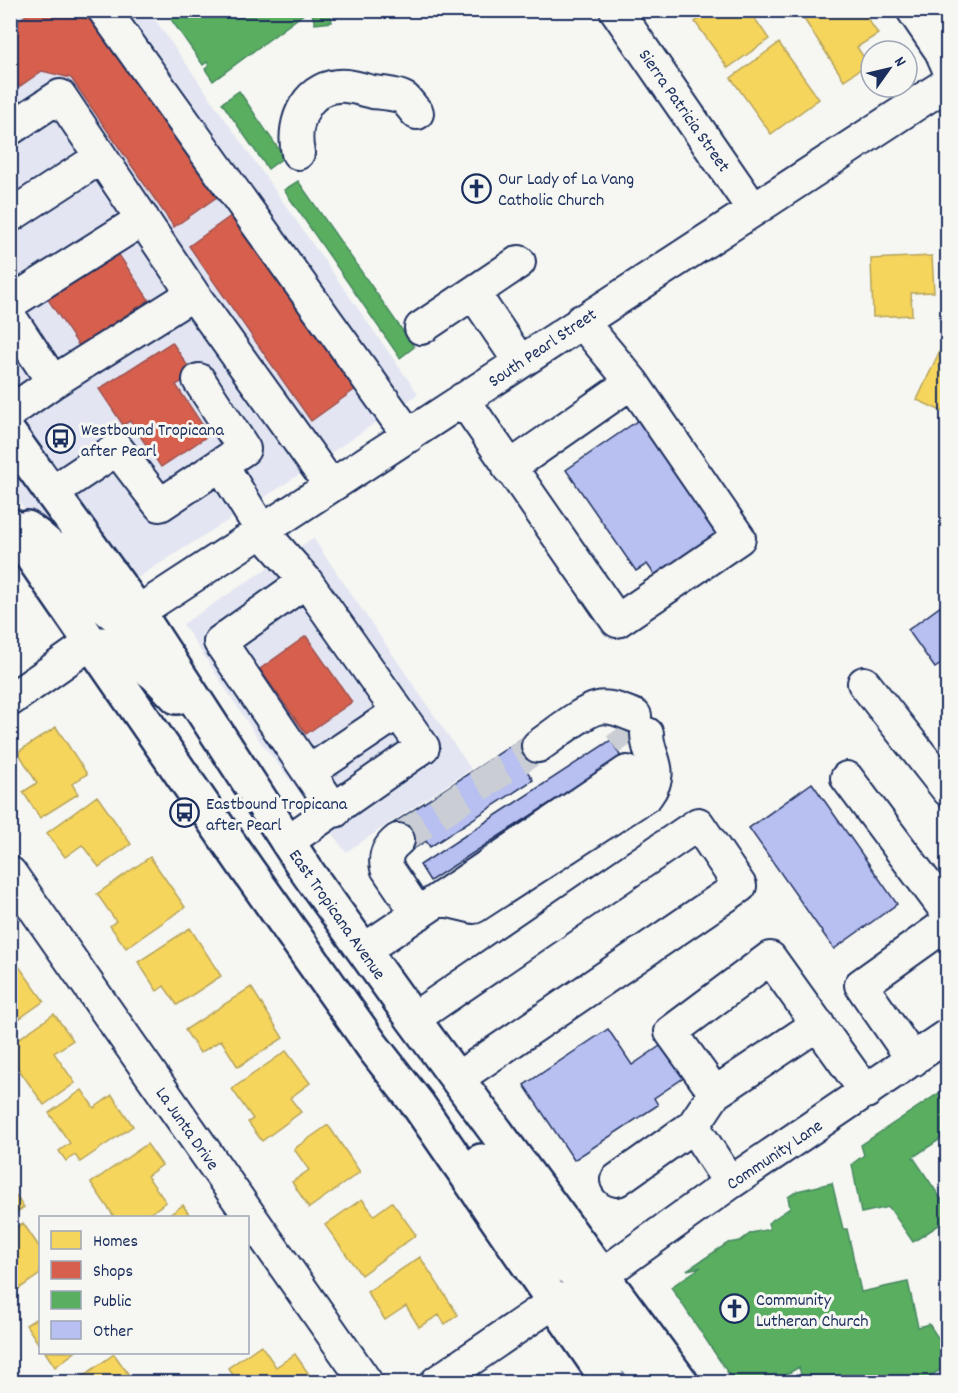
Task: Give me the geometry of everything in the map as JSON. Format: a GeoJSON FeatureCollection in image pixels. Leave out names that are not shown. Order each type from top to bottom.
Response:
{"type":"FeatureCollection","features":[{"type":"Feature","properties":{"kind":"main road","name":"East Tropicana Avenue"},"geometry":{"type":"LineString","coordinates":[[10,435],[138,612],[287,842],[364,951],[681,1383]]}},
{"type":"Feature","properties":{"kind":"main road"},"geometry":{"type":"LineString","coordinates":[[10,524],[22,525],[43,540],[122,620],[130,622],[138,612]]}},
{"type":"Feature","properties":{"kind":"main road"},"geometry":{"type":"LineString","coordinates":[[10,524],[258,885],[373,1047],[419,1106],[609,1383]]}},
{"type":"Feature","properties":{"kind":"main road"},"geometry":{"type":"LineString","coordinates":[[91,643],[119,646],[136,658],[156,675],[226,748]]}},
{"type":"Feature","properties":{"kind":"main road"},"geometry":{"type":"LineString","coordinates":[[419,1106],[482,1162],[571,1269],[587,1277],[602,1275]]}},
{"type":"Feature","properties":{"kind":"main road"},"geometry":{"type":"LineString","coordinates":[[554,1302],[568,1298],[579,1299],[588,1306],[625,1352],[669,1383]]}},
{"type":"Feature","properties":{"kind":"street"},"geometry":{"type":"LineString","coordinates":[[105,10],[409,436]]}},
{"type":"Feature","properties":{"kind":"street","name":"Sierra Patricia Street"},"geometry":{"type":"LineString","coordinates":[[616,10],[753,209]]}},
{"type":"Feature","properties":{"kind":"street"},"geometry":{"type":"LineString","coordinates":[[913,10],[941,51],[948,67]]}},
{"type":"Feature","properties":{"kind":"street","name":"South Pearl Street"},"geometry":{"type":"LineString","coordinates":[[138,612],[948,83]]}},
{"type":"Feature","properties":{"kind":"street"},"geometry":{"type":"LineString","coordinates":[[298,153],[297,123],[301,112],[312,98],[327,89],[345,86],[403,98],[417,113]]}},
{"type":"Feature","properties":{"kind":"street"},"geometry":{"type":"LineString","coordinates":[[10,129],[60,96],[193,294],[331,486]]}},
{"type":"Feature","properties":{"kind":"street"},"geometry":{"type":"LineString","coordinates":[[10,216],[100,157]]}},
{"type":"Feature","properties":{"kind":"street"},"geometry":{"type":"LineString","coordinates":[[10,303],[143,219]]}},
{"type":"Feature","properties":{"kind":"street"},"geometry":{"type":"LineString","coordinates":[[422,328],[519,262]]}},
{"type":"Feature","properties":{"kind":"street"},"geometry":{"type":"LineString","coordinates":[[10,412],[53,382],[193,294]]}},
{"type":"Feature","properties":{"kind":"street"},"geometry":{"type":"LineString","coordinates":[[474,294],[520,362]]}},
{"type":"Feature","properties":{"kind":"street"},"geometry":{"type":"LineString","coordinates":[[10,317],[53,382]]}},
{"type":"Feature","properties":{"kind":"street"},"geometry":{"type":"LineString","coordinates":[[463,399],[617,621],[739,538],[632,382],[581,321]]}},
{"type":"Feature","properties":{"kind":"street"},"geometry":{"type":"LineString","coordinates":[[51,493],[117,449],[160,505],[244,449],[199,380]]}},
{"type":"Feature","properties":{"kind":"street"},"geometry":{"type":"LineString","coordinates":[[509,468],[632,382]]}},
{"type":"Feature","properties":{"kind":"street"},"geometry":{"type":"LineString","coordinates":[[221,464],[262,531],[306,581],[423,747],[335,811],[287,842]]}},
{"type":"Feature","properties":{"kind":"street"},"geometry":{"type":"LineString","coordinates":[[306,581],[220,642],[335,811]]}},
{"type":"Feature","properties":{"kind":"street"},"geometry":{"type":"LineString","coordinates":[[10,700],[91,643]]}},
{"type":"Feature","properties":{"kind":"street"},"geometry":{"type":"LineString","coordinates":[[864,683],[948,790]]}},
{"type":"Feature","properties":{"kind":"street"},"geometry":{"type":"LineString","coordinates":[[364,951],[429,906],[633,736],[598,708],[538,746]]}},
{"type":"Feature","properties":{"kind":"street"},"geometry":{"type":"LineString","coordinates":[[309,772],[398,712]]}},
{"type":"Feature","properties":{"kind":"street"},"geometry":{"type":"LineString","coordinates":[[847,778],[948,913]]}},
{"type":"Feature","properties":{"kind":"street"},"geometry":{"type":"LineString","coordinates":[[413,1019],[698,824],[741,886],[458,1078]]}},
{"type":"Feature","properties":{"kind":"street"},"geometry":{"type":"LineString","coordinates":[[398,840],[390,846],[387,868],[429,906]]}},
{"type":"Feature","properties":{"kind":"street","name":"La Junta Drive"},"geometry":{"type":"LineString","coordinates":[[10,873],[366,1383]]}},
{"type":"Feature","properties":{"kind":"street"},"geometry":{"type":"LineString","coordinates":[[913,1060],[861,985],[948,922]]}},
{"type":"Feature","properties":{"kind":"street"},"geometry":{"type":"LineString","coordinates":[[715,1093],[671,1032],[770,958],[866,1092]]}},
{"type":"Feature","properties":{"kind":"street"},"geometry":{"type":"LineString","coordinates":[[617,1180],[693,1126],[715,1093],[818,1024]]}},
{"type":"Feature","properties":{"kind":"street","name":"Community Lane"},"geometry":{"type":"LineString","coordinates":[[602,1275],[730,1183],[948,1035]]}},
{"type":"Feature","properties":{"kind":"street"},"geometry":{"type":"LineString","coordinates":[[693,1126],[730,1183]]}},
{"type":"Feature","properties":{"kind":"street"},"geometry":{"type":"LineString","coordinates":[[437,1383],[554,1302]]}},
{"type":"Feature","properties":{"kind":"shaded area"},"geometry":{"type":"Polygon","coordinates":[[[10,11],[149,11],[418,394],[279,488],[93,606],[11,490],[10,11]]]}},
{"type":"Feature","properties":{"kind":"shaded area"},"geometry":{"type":"Polygon","coordinates":[[[313,538],[471,769],[346,852],[259,740],[183,624],[313,538]]]}},
{"type":"Feature","properties":{"kind":"shaded area"},"geometry":{"type":"Polygon","coordinates":[[[947,1360],[947,1382],[913,1382],[947,1360]]]}},
{"type":"Feature","properties":{"kind":"building: Homes"},"geometry":{"type":"Polygon","coordinates":[[[697,10],[749,10],[769,39],[728,68],[695,22],[702,17],[697,10]]]}},
{"type":"Feature","properties":{"kind":"building: Homes"},"geometry":{"type":"Polygon","coordinates":[[[798,10],[812,10],[816,17],[825,10],[862,10],[878,34],[870,39],[859,39],[857,47],[859,70],[844,80],[798,10]]]}},
{"type":"Feature","properties":{"kind":"building: Homes"},"geometry":{"type":"Polygon","coordinates":[[[779,43],[819,99],[771,134],[731,78],[779,43]]]}},
{"type":"Feature","properties":{"kind":"building: Homes"},"geometry":{"type":"Polygon","coordinates":[[[932,256],[934,292],[911,293],[912,315],[873,317],[871,259],[932,256]]]}},
{"type":"Feature","properties":{"kind":"building: Homes"},"geometry":{"type":"Polygon","coordinates":[[[942,346],[948,349],[948,414],[917,400],[942,346]]]}},
{"type":"Feature","properties":{"kind":"building: Homes"},"geometry":{"type":"Polygon","coordinates":[[[56,727],[87,774],[72,784],[78,794],[40,818],[23,792],[37,783],[18,752],[56,727]]]}},
{"type":"Feature","properties":{"kind":"building: Homes"},"geometry":{"type":"Polygon","coordinates":[[[97,796],[131,844],[99,867],[82,845],[65,857],[47,833],[97,796]]]}},
{"type":"Feature","properties":{"kind":"building: Homes"},"geometry":{"type":"Polygon","coordinates":[[[150,857],[185,907],[126,948],[110,926],[116,921],[97,894],[150,857]]]}},
{"type":"Feature","properties":{"kind":"building: Homes"},"geometry":{"type":"Polygon","coordinates":[[[190,928],[221,976],[177,1005],[164,986],[157,991],[138,962],[190,928]]]}},
{"type":"Feature","properties":{"kind":"building: Homes"},"geometry":{"type":"Polygon","coordinates":[[[10,954],[44,1001],[10,1025],[10,954]]]}},
{"type":"Feature","properties":{"kind":"building: Homes"},"geometry":{"type":"Polygon","coordinates":[[[251,987],[283,1038],[238,1067],[221,1040],[200,1053],[185,1030],[251,987]]]}},
{"type":"Feature","properties":{"kind":"building: Homes"},"geometry":{"type":"Polygon","coordinates":[[[54,1014],[73,1040],[54,1053],[75,1083],[44,1105],[10,1057],[10,1045],[54,1014]]]}},
{"type":"Feature","properties":{"kind":"building: Homes"},"geometry":{"type":"Polygon","coordinates":[[[286,1051],[310,1083],[290,1098],[301,1112],[262,1141],[248,1122],[253,1119],[232,1089],[286,1051]]]}},
{"type":"Feature","properties":{"kind":"building: Homes"},"geometry":{"type":"Polygon","coordinates":[[[82,1090],[94,1108],[112,1095],[133,1126],[80,1162],[75,1155],[66,1161],[59,1151],[70,1143],[49,1113],[82,1090]]]}},
{"type":"Feature","properties":{"kind":"building: Homes"},"geometry":{"type":"Polygon","coordinates":[[[328,1125],[360,1172],[309,1208],[292,1182],[309,1170],[294,1149],[328,1125]]]}},
{"type":"Feature","properties":{"kind":"building: Homes"},"geometry":{"type":"Polygon","coordinates":[[[147,1144],[162,1165],[147,1176],[166,1202],[147,1216],[114,1216],[91,1183],[147,1144]]]}},
{"type":"Feature","properties":{"kind":"building: Homes"},"geometry":{"type":"Polygon","coordinates":[[[10,1188],[24,1207],[10,1217],[10,1188]]]}},
{"type":"Feature","properties":{"kind":"building: Homes"},"geometry":{"type":"Polygon","coordinates":[[[362,1199],[374,1215],[392,1202],[416,1235],[361,1275],[325,1225],[362,1199]]]}},
{"type":"Feature","properties":{"kind":"building: Homes"},"geometry":{"type":"Polygon","coordinates":[[[183,1205],[190,1216],[168,1216],[183,1205]]]}},
{"type":"Feature","properties":{"kind":"building: Homes"},"geometry":{"type":"Polygon","coordinates":[[[23,1223],[39,1247],[39,1275],[10,1295],[10,1231],[23,1223]]]}},
{"type":"Feature","properties":{"kind":"building: Homes"},"geometry":{"type":"Polygon","coordinates":[[[420,1257],[458,1315],[445,1324],[439,1315],[419,1327],[406,1306],[385,1320],[367,1292],[420,1257]]]}},
{"type":"Feature","properties":{"kind":"building: Homes"},"geometry":{"type":"Polygon","coordinates":[[[39,1317],[39,1344],[26,1325],[39,1317]]]}},
{"type":"Feature","properties":{"kind":"building: Homes"},"geometry":{"type":"Polygon","coordinates":[[[261,1345],[276,1367],[295,1354],[313,1380],[310,1382],[238,1382],[228,1368],[261,1345]]]}},
{"type":"Feature","properties":{"kind":"building: Homes"},"geometry":{"type":"Polygon","coordinates":[[[46,1354],[72,1354],[55,1367],[46,1354]]]}},
{"type":"Feature","properties":{"kind":"building: Homes"},"geometry":{"type":"Polygon","coordinates":[[[114,1354],[134,1382],[75,1382],[114,1354]]]}},
{"type":"Feature","properties":{"kind":"building: Shops"},"geometry":{"type":"Polygon","coordinates":[[[33,10],[99,21],[221,194],[174,227],[71,78],[42,71],[10,93],[10,27],[33,10]]]}},
{"type":"Feature","properties":{"kind":"building: Shops"},"geometry":{"type":"Polygon","coordinates":[[[235,213],[357,388],[311,421],[189,246],[235,213]]]}},
{"type":"Feature","properties":{"kind":"building: Shops"},"geometry":{"type":"Polygon","coordinates":[[[117,252],[149,300],[79,346],[47,298],[117,252]]]}},
{"type":"Feature","properties":{"kind":"building: Shops"},"geometry":{"type":"Polygon","coordinates":[[[172,342],[193,374],[176,385],[209,435],[161,467],[130,421],[123,425],[99,389],[172,342]]]}},
{"type":"Feature","properties":{"kind":"building: Shops"},"geometry":{"type":"Polygon","coordinates":[[[306,636],[352,702],[306,734],[260,669],[306,636]]]}},
{"type":"Feature","properties":{"kind":"building: Public"},"geometry":{"type":"Polygon","coordinates":[[[180,10],[309,10],[213,81],[205,69],[209,66],[207,62],[203,65],[170,18],[180,10]]]}},
{"type":"Feature","properties":{"kind":"building: Public"},"geometry":{"type":"Polygon","coordinates":[[[311,10],[330,10],[332,22],[315,24],[311,10]]]}},
{"type":"Feature","properties":{"kind":"building: Public"},"geometry":{"type":"Polygon","coordinates":[[[239,91],[284,157],[268,169],[222,103],[239,91]]]}},
{"type":"Feature","properties":{"kind":"building: Public"},"geometry":{"type":"Polygon","coordinates":[[[298,181],[414,347],[400,358],[284,190],[298,181]]]}},
{"type":"Feature","properties":{"kind":"building: Public"},"geometry":{"type":"Polygon","coordinates":[[[948,1087],[948,1134],[913,1157],[948,1209],[948,1219],[913,1242],[889,1207],[861,1213],[852,1164],[864,1155],[861,1145],[948,1087]]]}},
{"type":"Feature","properties":{"kind":"building: Public"},"geometry":{"type":"Polygon","coordinates":[[[832,1183],[843,1229],[847,1229],[861,1292],[908,1282],[918,1327],[929,1324],[948,1353],[948,1365],[921,1382],[803,1382],[799,1367],[779,1379],[782,1382],[734,1382],[671,1287],[701,1267],[687,1270],[728,1243],[740,1241],[751,1233],[770,1229],[768,1223],[790,1208],[788,1197],[797,1191],[832,1183]]]}},
{"type":"Feature","properties":{"kind":"building: Other"},"geometry":{"type":"Polygon","coordinates":[[[643,417],[723,532],[657,578],[647,564],[636,571],[566,470],[643,417]]]}},
{"type":"Feature","properties":{"kind":"building: Other"},"geometry":{"type":"Polygon","coordinates":[[[948,601],[948,659],[935,668],[908,630],[948,601]]]}},
{"type":"Feature","properties":{"kind":"building: Other"},"geometry":{"type":"Polygon","coordinates":[[[524,737],[538,759],[525,768],[533,780],[430,847],[426,841],[410,851],[392,824],[524,737]]]}},
{"type":"Feature","properties":{"kind":"building: Other"},"geometry":{"type":"Polygon","coordinates":[[[611,740],[621,757],[430,881],[420,865],[611,740]]]}},
{"type":"Feature","properties":{"kind":"building: Other"},"geometry":{"type":"Polygon","coordinates":[[[812,783],[897,904],[834,949],[749,828],[812,783]]]}},
{"type":"Feature","properties":{"kind":"building: Other"},"geometry":{"type":"Polygon","coordinates":[[[608,1029],[632,1065],[663,1044],[685,1077],[654,1098],[658,1105],[574,1160],[524,1085],[608,1029]]]}},
{"type":"Feature","properties":{"kind":"tunnel"},"geometry":{"type":"LineString","coordinates":[[620,727],[632,744]]}},
{"type":"Feature","properties":{"kind":"tunnel"},"geometry":{"type":"LineString","coordinates":[[398,840],[538,746]]}},
{"type":"Feature","properties":{"kind":"place","name":"Our Lady of La Vang Catholic Church"},"geometry":{"type":"Point","coordinates":[477,188]}},
{"type":"Feature","properties":{"kind":"place","name":"Westbound Tropicana after Pearl"},"geometry":{"type":"Point","coordinates":[60,439]}},
{"type":"Feature","properties":{"kind":"place","name":"Eastbound Tropicana after Pearl"},"geometry":{"type":"Point","coordinates":[185,813]}},
{"type":"Feature","properties":{"kind":"place","name":"Community Lutheran Church"},"geometry":{"type":"Point","coordinates":[735,1309]}}]}
